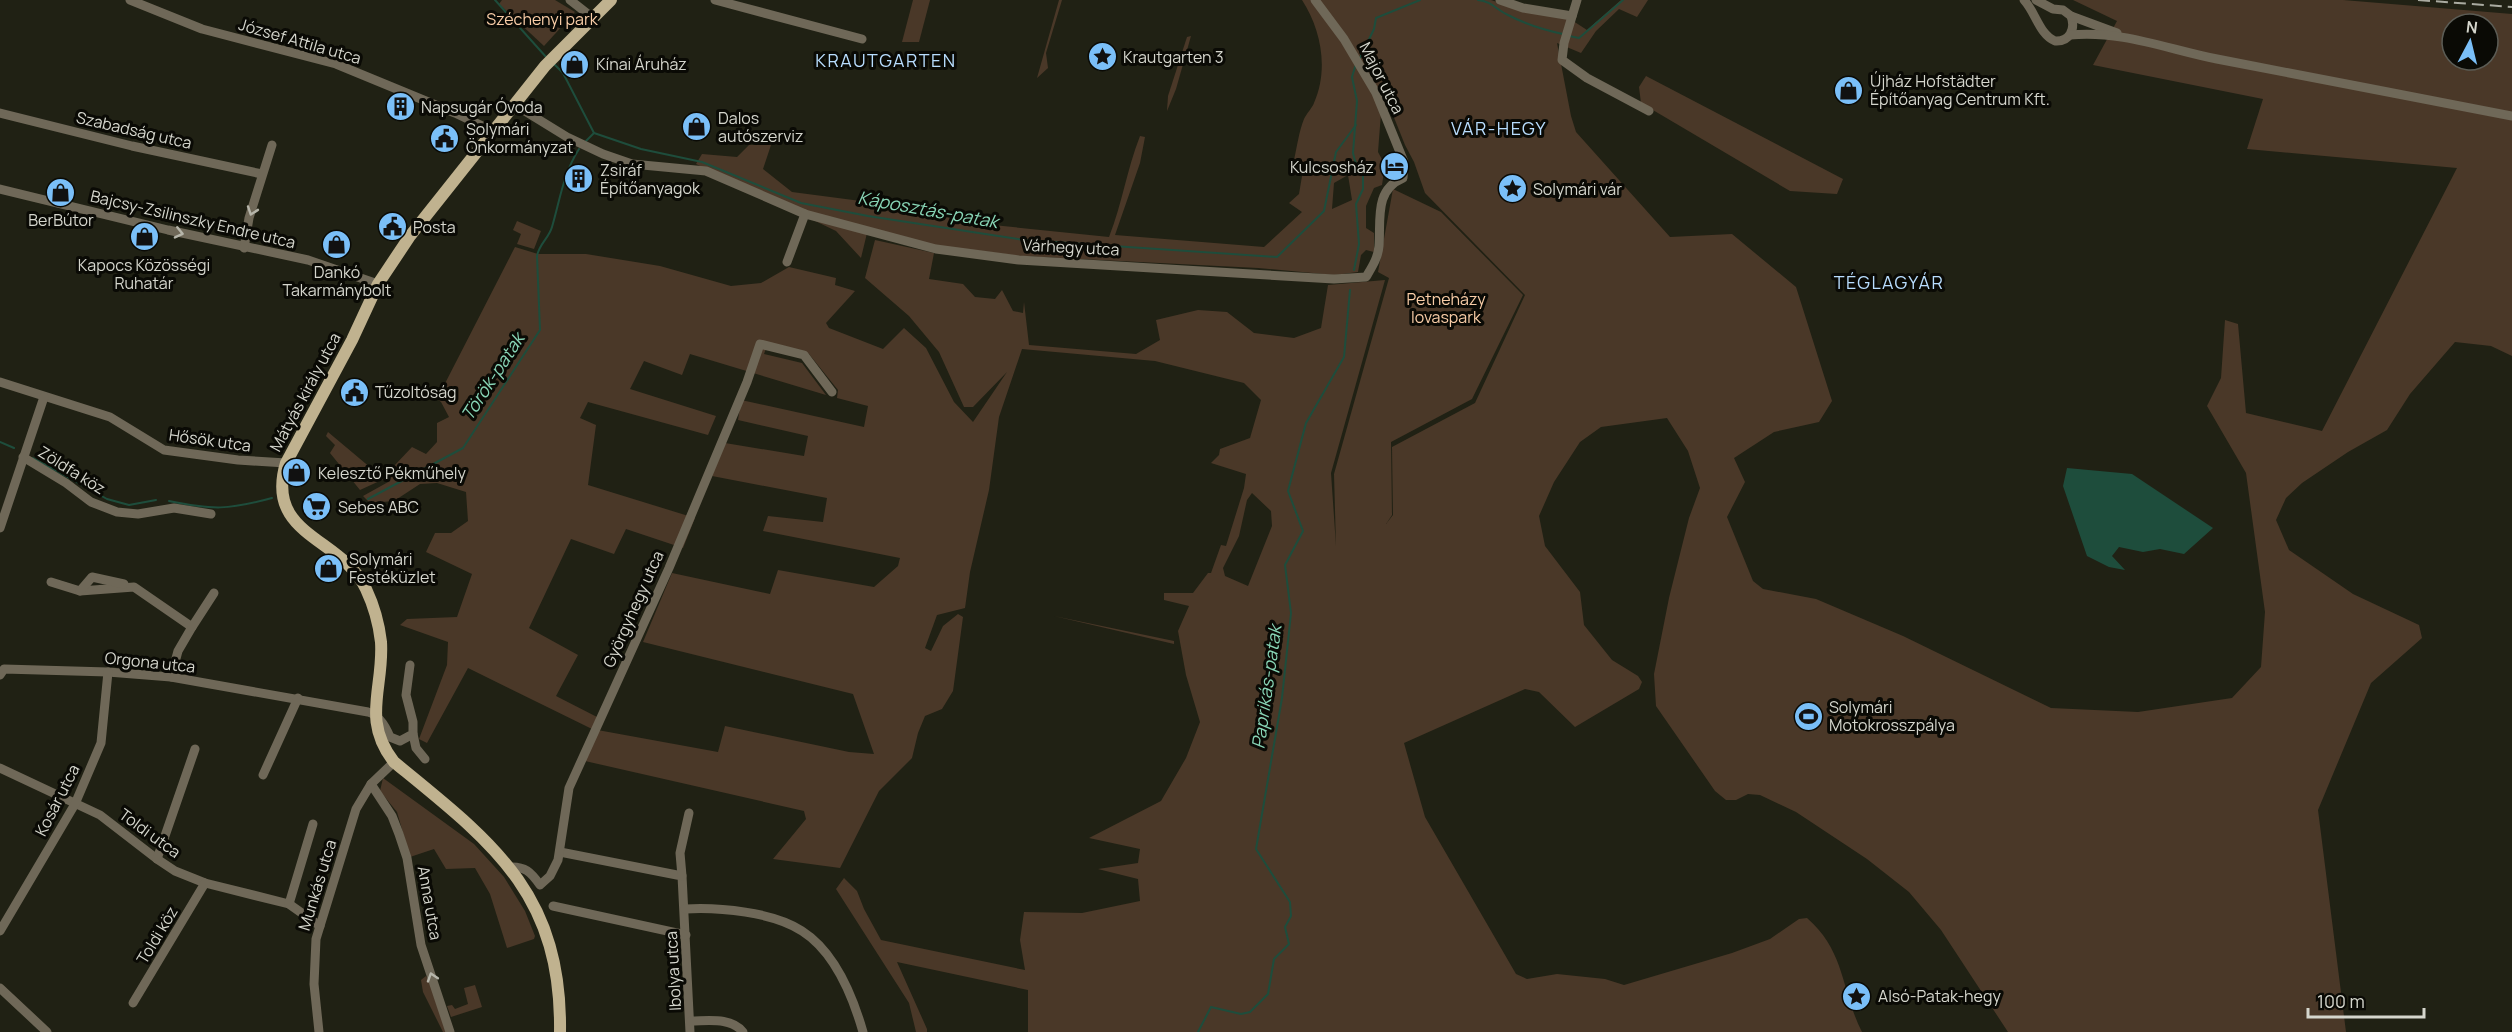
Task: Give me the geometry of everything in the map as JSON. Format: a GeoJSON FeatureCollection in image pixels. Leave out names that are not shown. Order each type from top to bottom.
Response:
{"type":"FeatureCollection","features":[{"type":"Feature","properties":{"kind":"main road","name":"Mátyás király utca"},"geometry":{"type":"LineString","coordinates":[[560,1032],[558,985],[551,945],[533,903],[494,847],[394,762],[381,741],[374,714],[381,644],[373,608],[354,569],[297,524],[288,513],[281,492],[286,464],[352,340],[378,284],[410,236],[544,66],[612,0]]}},
{"type":"Feature","properties":{"kind":"street","name":"József Attila utca"},"geometry":{"type":"LineString","coordinates":[[130,0],[202,29],[336,64],[493,131]]}},
{"type":"Feature","properties":{"kind":"street"},"geometry":{"type":"LineString","coordinates":[[570,0],[592,18]]}},
{"type":"Feature","properties":{"kind":"street"},"geometry":{"type":"LineString","coordinates":[[715,0],[862,39]]}},
{"type":"Feature","properties":{"kind":"street","name":"Major utca"},"geometry":{"type":"LineString","coordinates":[[1315,0],[1354,55],[1376,93],[1404,162],[1403,178],[1389,186],[1384,194],[1380,212],[1379,247],[1375,263],[1365,277]]}},
{"type":"Feature","properties":{"kind":"street"},"geometry":{"type":"LineString","coordinates":[[1500,0],[1523,8],[1572,16]]}},
{"type":"Feature","properties":{"kind":"street"},"geometry":{"type":"LineString","coordinates":[[1577,0],[1564,43],[1562,60],[1587,78],[1649,111]]}},
{"type":"Feature","properties":{"kind":"street"},"geometry":{"type":"LineString","coordinates":[[2025,0],[2046,37],[2055,41],[2060,42],[2070,35],[2088,33],[2125,37]]}},
{"type":"Feature","properties":{"kind":"street"},"geometry":{"type":"LineString","coordinates":[[2036,0],[2125,37],[2189,53],[2512,116]]}},
{"type":"Feature","properties":{"kind":"street"},"geometry":{"type":"LineString","coordinates":[[2041,26],[2045,13],[2053,9]]}},
{"type":"Feature","properties":{"kind":"street"},"geometry":{"type":"LineString","coordinates":[[2070,35],[2074,26],[2071,16]]}},
{"type":"Feature","properties":{"kind":"street","name":"Várhegy utca"},"geometry":{"type":"LineString","coordinates":[[515,105],[591,150],[632,164],[706,171],[805,214],[936,249],[1019,260],[1334,279],[1365,277]]}},
{"type":"Feature","properties":{"kind":"street","name":"Szabadság utca"},"geometry":{"type":"LineString","coordinates":[[0,113],[121,144],[262,174]]}},
{"type":"Feature","properties":{"kind":"street"},"geometry":{"type":"LineString","coordinates":[[244,248],[249,219],[272,145]]}},
{"type":"Feature","properties":{"kind":"street","name":"Bajcsy-Zsilinszky Endre utca"},"geometry":{"type":"LineString","coordinates":[[0,189],[244,248],[308,260],[378,284]]}},
{"type":"Feature","properties":{"kind":"street"},"geometry":{"type":"LineString","coordinates":[[787,262],[805,214]]}},
{"type":"Feature","properties":{"kind":"street","name":"Györgyhegy utca"},"geometry":{"type":"LineString","coordinates":[[540,885],[555,870],[560,852],[569,788],[669,568],[747,382],[760,344],[804,354],[832,392]]}},
{"type":"Feature","properties":{"kind":"street","name":"Hősök utca"},"geometry":{"type":"LineString","coordinates":[[0,382],[110,417],[164,450],[286,464]]}},
{"type":"Feature","properties":{"kind":"street"},"geometry":{"type":"LineString","coordinates":[[0,528],[44,397]]}},
{"type":"Feature","properties":{"kind":"street","name":"Zöldfa köz"},"geometry":{"type":"LineString","coordinates":[[23,457],[66,483],[91,502],[117,512],[138,514],[174,508],[211,514]]}},
{"type":"Feature","properties":{"kind":"street"},"geometry":{"type":"LineString","coordinates":[[51,582],[80,591],[134,587],[192,627]]}},
{"type":"Feature","properties":{"kind":"street"},"geometry":{"type":"LineString","coordinates":[[171,677],[178,651],[214,593]]}},
{"type":"Feature","properties":{"kind":"street"},"geometry":{"type":"LineString","coordinates":[[410,665],[406,695],[413,722],[416,748],[425,759]]}},
{"type":"Feature","properties":{"kind":"street","name":"Orgona utca"},"geometry":{"type":"LineString","coordinates":[[0,675],[4,669],[108,672],[171,677],[298,698],[374,714]]}},
{"type":"Feature","properties":{"kind":"street","name":"Kosár utca"},"geometry":{"type":"LineString","coordinates":[[0,931],[75,804],[101,743],[108,672]]}},
{"type":"Feature","properties":{"kind":"street"},"geometry":{"type":"LineString","coordinates":[[263,775],[298,698]]}},
{"type":"Feature","properties":{"kind":"street"},"geometry":{"type":"LineString","coordinates":[[374,714],[387,728],[390,737],[400,741],[413,734]]}},
{"type":"Feature","properties":{"kind":"street"},"geometry":{"type":"LineString","coordinates":[[157,860],[195,749]]}},
{"type":"Feature","properties":{"kind":"street","name":"Munkás utca"},"geometry":{"type":"LineString","coordinates":[[319,1032],[314,963],[320,926],[356,808],[371,784],[394,762]]}},
{"type":"Feature","properties":{"kind":"street","name":"Toldi utca"},"geometry":{"type":"LineString","coordinates":[[0,768],[100,815],[157,860],[175,871],[205,883],[288,904],[320,926]]}},
{"type":"Feature","properties":{"kind":"street","name":"Anna utca"},"geometry":{"type":"LineString","coordinates":[[371,784],[392,816],[407,858],[422,945],[450,1032]]}},
{"type":"Feature","properties":{"kind":"street"},"geometry":{"type":"LineString","coordinates":[[560,852],[682,876],[680,853],[689,813]]}},
{"type":"Feature","properties":{"kind":"street"},"geometry":{"type":"LineString","coordinates":[[288,904],[313,824]]}},
{"type":"Feature","properties":{"kind":"street","name":"Mátyás király utca"},"geometry":{"type":"LineString","coordinates":[[509,867],[524,868],[532,873],[540,885]]}},
{"type":"Feature","properties":{"kind":"street","name":"Ibolya utca"},"geometry":{"type":"LineString","coordinates":[[682,876],[690,1032]]}},
{"type":"Feature","properties":{"kind":"street","name":"Toldi köz"},"geometry":{"type":"LineString","coordinates":[[134,1003],[205,883]]}},
{"type":"Feature","properties":{"kind":"street"},"geometry":{"type":"LineString","coordinates":[[553,906],[686,934]]}},
{"type":"Feature","properties":{"kind":"street"},"geometry":{"type":"LineString","coordinates":[[685,909],[711,908],[745,912],[802,931],[824,952],[844,980],[863,1032]]}},
{"type":"Feature","properties":{"kind":"street"},"geometry":{"type":"LineString","coordinates":[[0,988],[47,1032]]}},
{"type":"Feature","properties":{"kind":"street"},"geometry":{"type":"LineString","coordinates":[[691,1021],[718,1020],[732,1023],[743,1032]]}},
{"type":"Feature","properties":{"kind":"green space","name":"Széchenyi park"},"geometry":{"type":"Polygon","coordinates":[[[502,0],[555,0],[575,12],[544,46],[499,4],[502,0]]]}},
{"type":"Feature","properties":{"kind":"green space"},"geometry":{"type":"Polygon","coordinates":[[[913,0],[930,0],[919,42],[902,42],[913,0]]]}},
{"type":"Feature","properties":{"kind":"green space"},"geometry":{"type":"Polygon","coordinates":[[[1059,0],[1062,0],[1046,53],[1048,68],[1037,78],[1059,0]]]}},
{"type":"Feature","properties":{"kind":"green space","name":"Petneházy lovaspark"},"geometry":{"type":"Polygon","coordinates":[[[1302,0],[1491,0],[1521,10],[1567,17],[1587,30],[1621,0],[1648,0],[1637,17],[1619,9],[1596,31],[1581,53],[1557,43],[1576,132],[1670,237],[1732,234],[1796,287],[1832,401],[1819,422],[1774,432],[1734,458],[1745,482],[1727,517],[1753,581],[1763,589],[1816,599],[1903,636],[2051,708],[2138,712],[2232,698],[2261,667],[2265,612],[2246,473],[2207,406],[2221,378],[2225,320],[2238,324],[2246,413],[2322,431],[2457,168],[2247,149],[2263,99],[2093,65],[2117,21],[2073,0],[2343,0],[2488,12],[2440,12],[2440,72],[2500,72],[2500,13],[2512,14],[2512,356],[2491,346],[2455,342],[2410,394],[2387,430],[2348,452],[2302,483],[2286,498],[2276,520],[2289,550],[2353,594],[2419,625],[2422,638],[2371,683],[2318,810],[2346,1032],[2008,1032],[1941,930],[1909,892],[1867,859],[1796,812],[1760,795],[1748,794],[1736,800],[1726,800],[1715,791],[1656,706],[1654,674],[1669,598],[1689,518],[1700,488],[1688,451],[1667,418],[1601,427],[1580,442],[1554,482],[1539,516],[1545,546],[1580,592],[1584,625],[1612,660],[1638,676],[1642,682],[1639,689],[1575,727],[1539,692],[1525,689],[1404,743],[1425,817],[1516,974],[1527,979],[1557,974],[1605,979],[1624,985],[1732,953],[1770,939],[1799,919],[1807,918],[1820,931],[1836,958],[1862,1032],[1028,1032],[1028,990],[897,962],[927,1029],[927,1032],[916,1032],[909,1003],[836,889],[844,878],[857,891],[881,940],[1025,970],[1020,940],[1024,912],[1082,913],[1140,901],[1138,879],[1098,869],[1138,863],[1140,849],[1089,838],[1161,801],[1186,758],[1200,722],[1186,675],[1178,631],[1189,606],[1164,600],[1164,593],[1193,593],[1208,573],[1211,573],[1221,545],[1226,546],[1244,488],[1246,474],[1211,463],[1219,455],[1220,449],[1250,438],[1261,400],[1244,383],[1155,361],[1022,349],[999,417],[989,490],[970,572],[965,608],[937,615],[925,648],[931,651],[943,626],[958,614],[963,617],[953,691],[942,709],[925,716],[912,758],[879,791],[840,868],[773,859],[806,819],[804,811],[585,761],[592,729],[468,668],[427,743],[419,739],[447,665],[448,642],[400,625],[407,619],[457,617],[472,574],[426,552],[435,533],[451,533],[468,521],[466,492],[437,483],[420,484],[394,501],[370,503],[363,496],[390,481],[394,466],[412,447],[426,454],[437,442],[437,423],[449,417],[437,399],[515,247],[538,254],[586,254],[660,266],[731,286],[761,283],[789,267],[836,278],[835,285],[855,291],[826,323],[829,328],[883,349],[904,328],[926,348],[954,402],[973,422],[1007,372],[973,407],[964,407],[939,352],[909,316],[865,278],[875,240],[934,253],[929,279],[963,284],[975,297],[995,299],[1002,290],[1013,311],[1023,313],[1024,302],[1029,345],[1136,354],[1160,340],[1156,320],[1198,310],[1227,312],[1254,333],[1294,338],[1321,328],[1328,285],[1385,280],[1331,473],[1336,546],[1334,474],[1389,278],[1378,272],[1393,189],[1441,212],[1523,295],[1472,399],[1391,442],[1392,515],[1386,524],[1393,515],[1392,447],[1475,403],[1525,295],[1425,193],[1389,105],[1381,113],[1378,152],[1385,165],[1382,185],[1374,188],[1366,206],[1366,228],[1374,233],[1374,252],[1366,250],[1361,255],[1358,272],[1334,275],[1258,268],[1021,256],[933,245],[868,229],[861,258],[836,231],[696,164],[702,154],[737,157],[749,145],[771,145],[763,169],[792,192],[876,203],[993,225],[1109,237],[1140,136],[1145,137],[1140,163],[1115,235],[1264,247],[1302,212],[1289,203],[1299,194],[1303,170],[1294,160],[1302,124],[1313,105],[1321,77],[1321,50],[1314,24],[1302,0]],[[1348,175],[1334,183],[1332,209],[1352,200],[1348,175]],[[767,346],[764,354],[802,363],[826,395],[690,354],[682,375],[644,361],[630,389],[716,416],[708,435],[588,402],[580,418],[596,425],[588,485],[695,518],[683,548],[626,529],[614,554],[571,539],[529,628],[578,655],[556,696],[597,717],[592,729],[718,752],[725,726],[849,752],[874,754],[853,694],[643,642],[672,573],[770,594],[778,570],[874,587],[898,566],[900,558],[763,531],[768,516],[823,522],[827,498],[712,476],[725,443],[804,456],[808,436],[738,420],[741,400],[864,427],[868,406],[837,398],[838,390],[809,354],[801,350],[767,346]],[[1252,493],[1247,500],[1239,536],[1223,568],[1225,576],[1248,586],[1272,526],[1271,511],[1252,493]]]}},
{"type":"Feature","properties":{"kind":"green space"},"geometry":{"type":"Polygon","coordinates":[[[1191,36],[1176,89],[1167,111],[1168,96],[1187,37],[1191,36]]]}},
{"type":"Feature","properties":{"kind":"green space"},"geometry":{"type":"Polygon","coordinates":[[[1646,76],[1843,179],[1837,194],[1790,191],[1641,103],[1639,87],[1646,76]]]}},
{"type":"Feature","properties":{"kind":"green space"},"geometry":{"type":"Polygon","coordinates":[[[517,221],[541,231],[534,249],[517,244],[521,234],[513,230],[517,221]]]}},
{"type":"Feature","properties":{"kind":"green space"},"geometry":{"type":"Polygon","coordinates":[[[328,432],[384,479],[360,490],[330,453],[335,445],[326,436],[328,432]]]}},
{"type":"Feature","properties":{"kind":"green space"},"geometry":{"type":"Polygon","coordinates":[[[1054,616],[1174,641],[1174,644],[1054,616]]]}},
{"type":"Feature","properties":{"kind":"green space"},"geometry":{"type":"Polygon","coordinates":[[[383,778],[474,844],[504,877],[525,911],[535,936],[534,939],[507,948],[490,894],[475,868],[446,869],[434,849],[410,857],[397,812],[380,791],[383,778]]]}},
{"type":"Feature","properties":{"kind":"green space"},"geometry":{"type":"Polygon","coordinates":[[[426,976],[446,1032],[443,1032],[423,992],[421,980],[426,976]]]}},
{"type":"Feature","properties":{"kind":"green space"},"geometry":{"type":"Polygon","coordinates":[[[475,985],[482,1007],[451,1017],[447,1006],[452,1005],[455,1009],[468,1004],[464,988],[475,985]]]}},
{"type":"Feature","properties":{"kind":"shaded area"},"geometry":{"type":"Polygon","coordinates":[[[2067,468],[2132,474],[2213,528],[2184,554],[2160,549],[2143,552],[2119,547],[2112,556],[2125,570],[2109,567],[2087,556],[2063,486],[2067,468]]]}},
{"type":"Feature","properties":{"kind":"waterway","name":"Káposztás-patak"},"geometry":{"type":"LineString","coordinates":[[495,0],[547,58]]}},
{"type":"Feature","properties":{"kind":"waterway","name":"Paprikás-patak"},"geometry":{"type":"LineString","coordinates":[[1359,60],[1374,29],[1376,18],[1420,0]]}},
{"type":"Feature","properties":{"kind":"waterway","name":"Paprikás-patak"},"geometry":{"type":"LineString","coordinates":[[1478,0],[1487,2],[1528,24],[1563,34]]}},
{"type":"Feature","properties":{"kind":"waterway","name":"Paprikás-patak"},"geometry":{"type":"LineString","coordinates":[[1569,36],[1579,38],[1623,0]]}},
{"type":"Feature","properties":{"kind":"waterway","name":"Káposztás-patak"},"geometry":{"type":"LineString","coordinates":[[554,64],[563,73],[594,133],[641,149],[702,162],[801,203],[868,216],[1024,240],[1277,257],[1324,211],[1336,152],[1356,125]]}},
{"type":"Feature","properties":{"kind":"waterway","name":"Paprikás-patak"},"geometry":{"type":"LineString","coordinates":[[1354,270],[1359,244],[1356,204],[1363,189],[1363,176],[1353,153],[1357,101],[1352,77],[1356,64]]}},
{"type":"Feature","properties":{"kind":"waterway","name":"Török-patak"},"geometry":{"type":"LineString","coordinates":[[586,141],[594,133]]}},
{"type":"Feature","properties":{"kind":"waterway","name":"Török-patak"},"geometry":{"type":"LineString","coordinates":[[368,499],[463,448],[540,330],[537,256],[551,231],[566,178],[579,149]]}},
{"type":"Feature","properties":{"kind":"waterway","name":"Paprikás-patak"},"geometry":{"type":"LineString","coordinates":[[1198,1032],[1211,1007],[1241,1014],[1250,1012],[1268,994],[1274,959],[1289,944],[1285,927],[1291,916],[1290,902],[1256,849],[1282,698],[1291,613],[1285,565],[1303,531],[1288,491],[1306,423],[1344,357],[1350,290]]}},
{"type":"Feature","properties":{"kind":"waterway","name":"Török-patak"},"geometry":{"type":"LineString","coordinates":[[0,442],[14,448]]}},
{"type":"Feature","properties":{"kind":"waterway","name":"Török-patak"},"geometry":{"type":"LineString","coordinates":[[33,458],[107,499],[129,505],[156,500]]}},
{"type":"Feature","properties":{"kind":"waterway","name":"Török-patak"},"geometry":{"type":"LineString","coordinates":[[169,501],[197,506],[232,507],[272,498]]}},
{"type":"Feature","properties":{"kind":"railway"},"geometry":{"type":"LineString","coordinates":[[2418,0],[2512,7]]}},
{"type":"Feature","properties":{"kind":"place","name":"Krautgarten 3"},"geometry":{"type":"Point","coordinates":[1102,57]}},
{"type":"Feature","properties":{"kind":"place","name":"Kínai Áruház"},"geometry":{"type":"Point","coordinates":[575,64]}},
{"type":"Feature","properties":{"kind":"place","name":"Újház Hofstädter Építőanyag Centrum Kft."},"geometry":{"type":"Point","coordinates":[1849,90]}},
{"type":"Feature","properties":{"kind":"place","name":"Napsugár Óvoda"},"geometry":{"type":"Point","coordinates":[400,107]}},
{"type":"Feature","properties":{"kind":"place","name":"Dalos autószerviz"},"geometry":{"type":"Point","coordinates":[697,127]}},
{"type":"Feature","properties":{"kind":"place","name":"Solymári Önkormányzat"},"geometry":{"type":"Point","coordinates":[445,138]}},
{"type":"Feature","properties":{"kind":"place","name":"Kulcsosház"},"geometry":{"type":"Point","coordinates":[1395,167]}},
{"type":"Feature","properties":{"kind":"place","name":"Zsiráf Építőanyagok"},"geometry":{"type":"Point","coordinates":[579,179]}},
{"type":"Feature","properties":{"kind":"place","name":"Solymári vár"},"geometry":{"type":"Point","coordinates":[1512,189]}},
{"type":"Feature","properties":{"kind":"place","name":"BerBútor"},"geometry":{"type":"Point","coordinates":[61,192]}},
{"type":"Feature","properties":{"kind":"place","name":"Posta"},"geometry":{"type":"Point","coordinates":[392,227]}},
{"type":"Feature","properties":{"kind":"place","name":"Kapocs Közösségi Ruhatár"},"geometry":{"type":"Point","coordinates":[144,237]}},
{"type":"Feature","properties":{"kind":"place","name":"Dankó Takarmánybolt"},"geometry":{"type":"Point","coordinates":[337,244]}},
{"type":"Feature","properties":{"kind":"place","name":"Tűzoltóság"},"geometry":{"type":"Point","coordinates":[354,392]}},
{"type":"Feature","properties":{"kind":"place","name":"Kelesztő Pékműhely"},"geometry":{"type":"Point","coordinates":[297,473]}},
{"type":"Feature","properties":{"kind":"place","name":"Sebes ABC"},"geometry":{"type":"Point","coordinates":[317,507]}},
{"type":"Feature","properties":{"kind":"place","name":"Solymári Festéküzlet"},"geometry":{"type":"Point","coordinates":[328,568]}},
{"type":"Feature","properties":{"kind":"place","name":"Solymári Motokrosszpálya"},"geometry":{"type":"Point","coordinates":[1808,716]}},
{"type":"Feature","properties":{"kind":"place","name":"Alsó-Patak-hegy"},"geometry":{"type":"Point","coordinates":[1857,996]}},
{"type":"Feature","properties":{"kind":"district","name":"KRAUTGARTEN"},"geometry":{"type":"Point","coordinates":[886,61]}},
{"type":"Feature","properties":{"kind":"district","name":"VÁR-HEGY"},"geometry":{"type":"Point","coordinates":[1499,129]}},
{"type":"Feature","properties":{"kind":"district","name":"TÉGLAGYÁR"},"geometry":{"type":"Point","coordinates":[1889,283]}}]}
